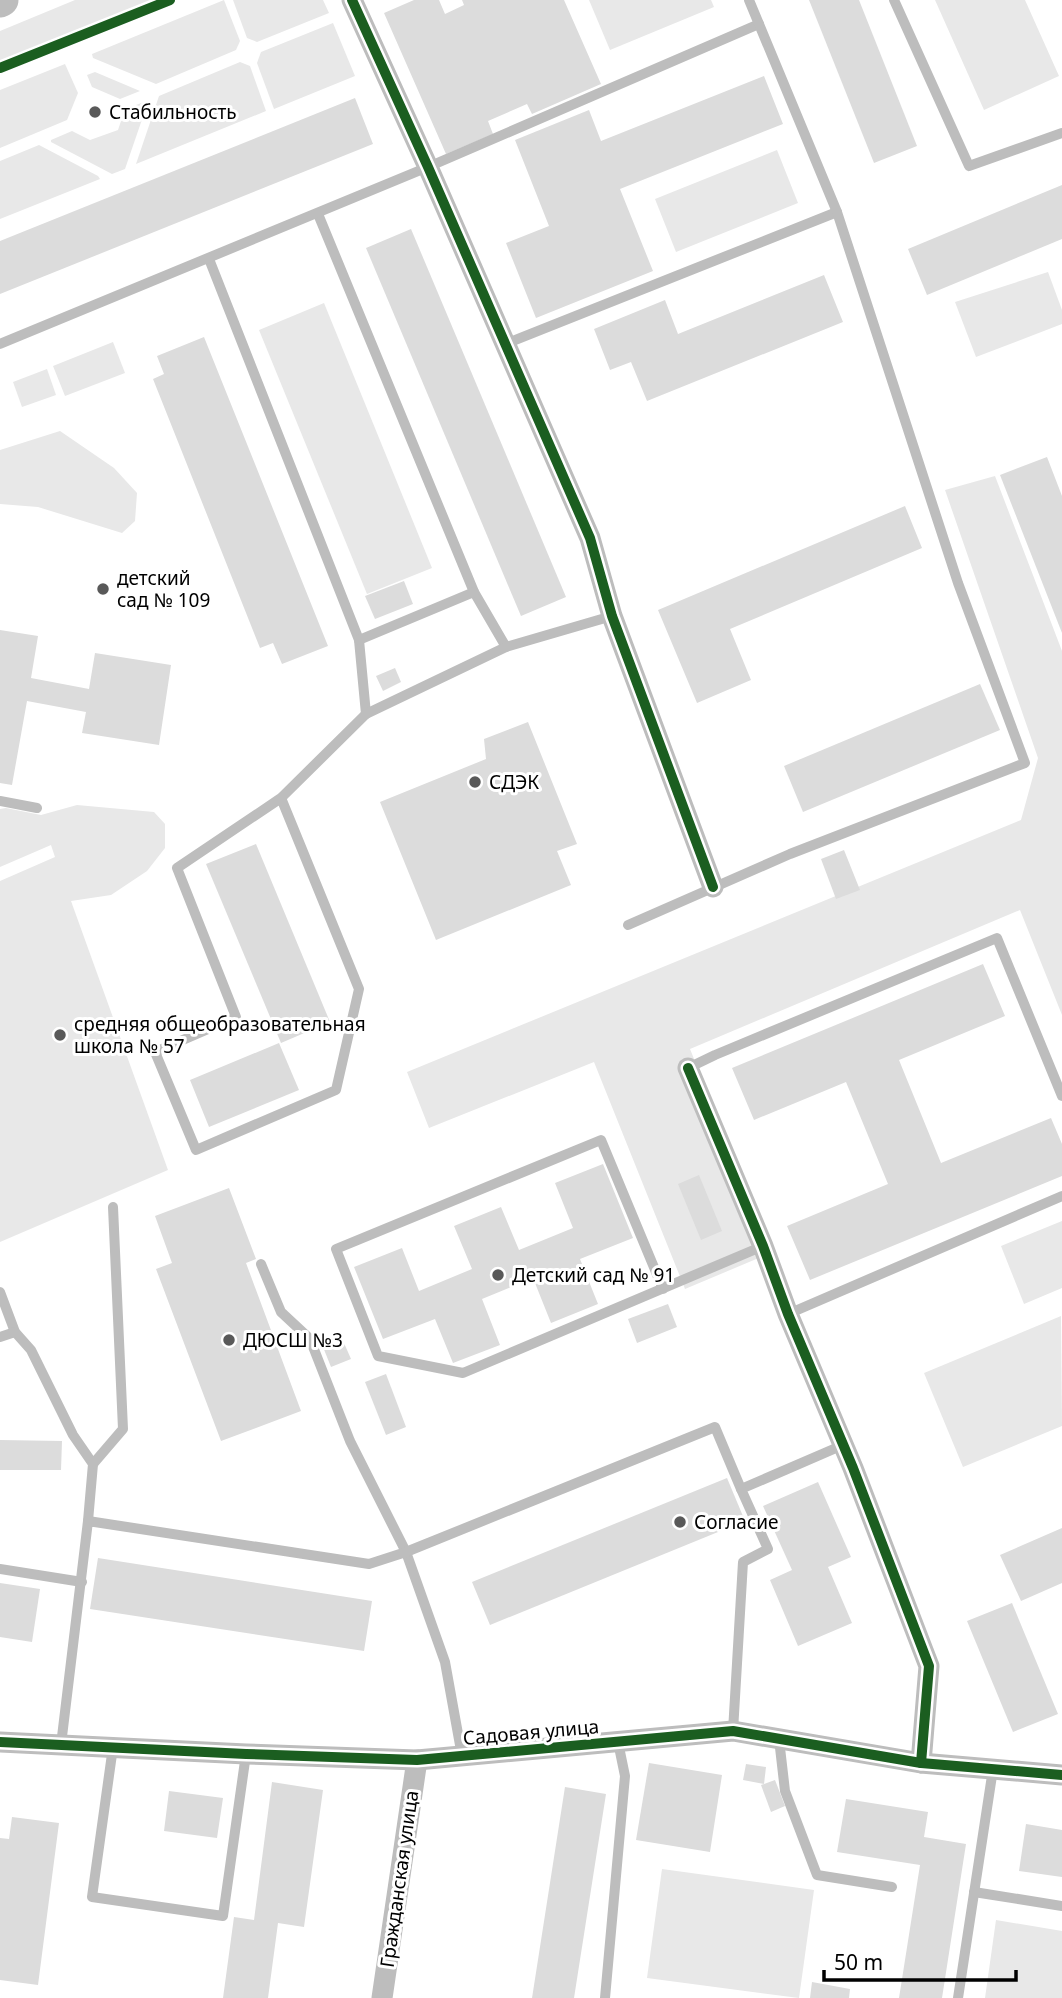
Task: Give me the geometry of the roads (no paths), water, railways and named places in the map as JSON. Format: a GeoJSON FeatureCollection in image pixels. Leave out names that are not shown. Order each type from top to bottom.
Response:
{"type":"FeatureCollection","features":[{"type":"Feature","properties":{"kind":"street"},"geometry":{"type":"LineString","coordinates":[[352,0],[590,538],[612,616],[713,887]]}},
{"type":"Feature","properties":{"kind":"street"},"geometry":{"type":"LineString","coordinates":[[688,1068],[879,1534],[929,1666],[921,1763]]}},
{"type":"Feature","properties":{"kind":"street","name":"Садовая улица"},"geometry":{"type":"LineString","coordinates":[[0,1742],[417,1759],[733,1731],[921,1763],[1062,1775]]}},
{"type":"Feature","properties":{"kind":"street","name":"Гражданская улица"},"geometry":{"type":"LineString","coordinates":[[382,1998],[417,1759]]}},
{"type":"Feature","properties":{"kind":"lane"},"geometry":{"type":"LineString","coordinates":[[628,925],[790,853],[1026,763],[958,583],[837,212],[749,0]]}},
{"type":"Feature","properties":{"kind":"lane"},"geometry":{"type":"LineString","coordinates":[[894,0],[969,166],[1062,133]]}},
{"type":"Feature","properties":{"kind":"lane"},"geometry":{"type":"LineString","coordinates":[[0,344],[318,214],[759,24]]}},
{"type":"Feature","properties":{"kind":"lane"},"geometry":{"type":"LineString","coordinates":[[505,344],[837,212]]}},
{"type":"Feature","properties":{"kind":"lane"},"geometry":{"type":"LineString","coordinates":[[318,214],[474,593],[506,647]]}},
{"type":"Feature","properties":{"kind":"lane"},"geometry":{"type":"LineString","coordinates":[[209,259],[359,640],[366,713]]}},
{"type":"Feature","properties":{"kind":"lane"},"geometry":{"type":"LineString","coordinates":[[359,640],[474,593]]}},
{"type":"Feature","properties":{"kind":"lane"},"geometry":{"type":"LineString","coordinates":[[281,798],[359,989],[335,1090],[196,1150],[155,1052],[236,1017],[177,868],[281,798],[366,713],[506,647],[612,616]]}},
{"type":"Feature","properties":{"kind":"lane"},"geometry":{"type":"LineString","coordinates":[[0,801],[37,808]]}},
{"type":"Feature","properties":{"kind":"lane"},"geometry":{"type":"LineString","coordinates":[[688,1068],[998,938],[1062,1096]]}},
{"type":"Feature","properties":{"kind":"lane"},"geometry":{"type":"LineString","coordinates":[[663,1289],[601,1140],[336,1249],[378,1356],[463,1373],[663,1289],[762,1246]]}},
{"type":"Feature","properties":{"kind":"lane"},"geometry":{"type":"LineString","coordinates":[[788,1314],[1062,1196]]}},
{"type":"Feature","properties":{"kind":"lane"},"geometry":{"type":"LineString","coordinates":[[61,1745],[82,1582],[93,1464],[123,1429],[113,1207]]}},
{"type":"Feature","properties":{"kind":"lane"},"geometry":{"type":"LineString","coordinates":[[261,1264],[281,1312],[310,1339],[350,1441],[406,1552],[445,1662],[461,1756]]}},
{"type":"Feature","properties":{"kind":"lane"},"geometry":{"type":"LineString","coordinates":[[0,1292],[16,1332],[31,1350],[73,1435],[93,1464]]}},
{"type":"Feature","properties":{"kind":"lane"},"geometry":{"type":"LineString","coordinates":[[0,1338],[16,1332]]}},
{"type":"Feature","properties":{"kind":"lane"},"geometry":{"type":"LineString","coordinates":[[88,1521],[369,1564],[406,1552],[715,1427],[768,1549],[743,1562],[733,1731]]}},
{"type":"Feature","properties":{"kind":"lane"},"geometry":{"type":"LineString","coordinates":[[741,1489],[843,1445]]}},
{"type":"Feature","properties":{"kind":"lane"},"geometry":{"type":"LineString","coordinates":[[0,1569],[82,1582]]}},
{"type":"Feature","properties":{"kind":"lane"},"geometry":{"type":"LineString","coordinates":[[779,1739],[785,1791],[817,1875],[892,1887]]}},
{"type":"Feature","properties":{"kind":"lane"},"geometry":{"type":"LineString","coordinates":[[605,1998],[625,1776],[618,1742]]}},
{"type":"Feature","properties":{"kind":"lane"},"geometry":{"type":"LineString","coordinates":[[113,1747],[92,1897],[223,1916],[246,1754]]}},
{"type":"Feature","properties":{"kind":"lane"},"geometry":{"type":"LineString","coordinates":[[958,1998],[993,1769]]}},
{"type":"Feature","properties":{"kind":"lane"},"geometry":{"type":"LineString","coordinates":[[974,1892],[1062,1906]]}},
{"type":"Feature","properties":{"kind":"place","name":"Стабильность"},"geometry":{"type":"Point","coordinates":[95,112]}},
{"type":"Feature","properties":{"kind":"place","name":"детский сад № 109"},"geometry":{"type":"Point","coordinates":[103,589]}},
{"type":"Feature","properties":{"kind":"place","name":"СДЭК"},"geometry":{"type":"Point","coordinates":[475,782]}},
{"type":"Feature","properties":{"kind":"place","name":"средняя общеобразовательная школа № 57"},"geometry":{"type":"Point","coordinates":[60,1035]}},
{"type":"Feature","properties":{"kind":"place","name":"Детский сад № 91"},"geometry":{"type":"Point","coordinates":[498,1275]}},
{"type":"Feature","properties":{"kind":"place","name":"ДЮСШ №3"},"geometry":{"type":"Point","coordinates":[229,1340]}},
{"type":"Feature","properties":{"kind":"place","name":"Согласие"},"geometry":{"type":"Point","coordinates":[680,1522]}}]}
